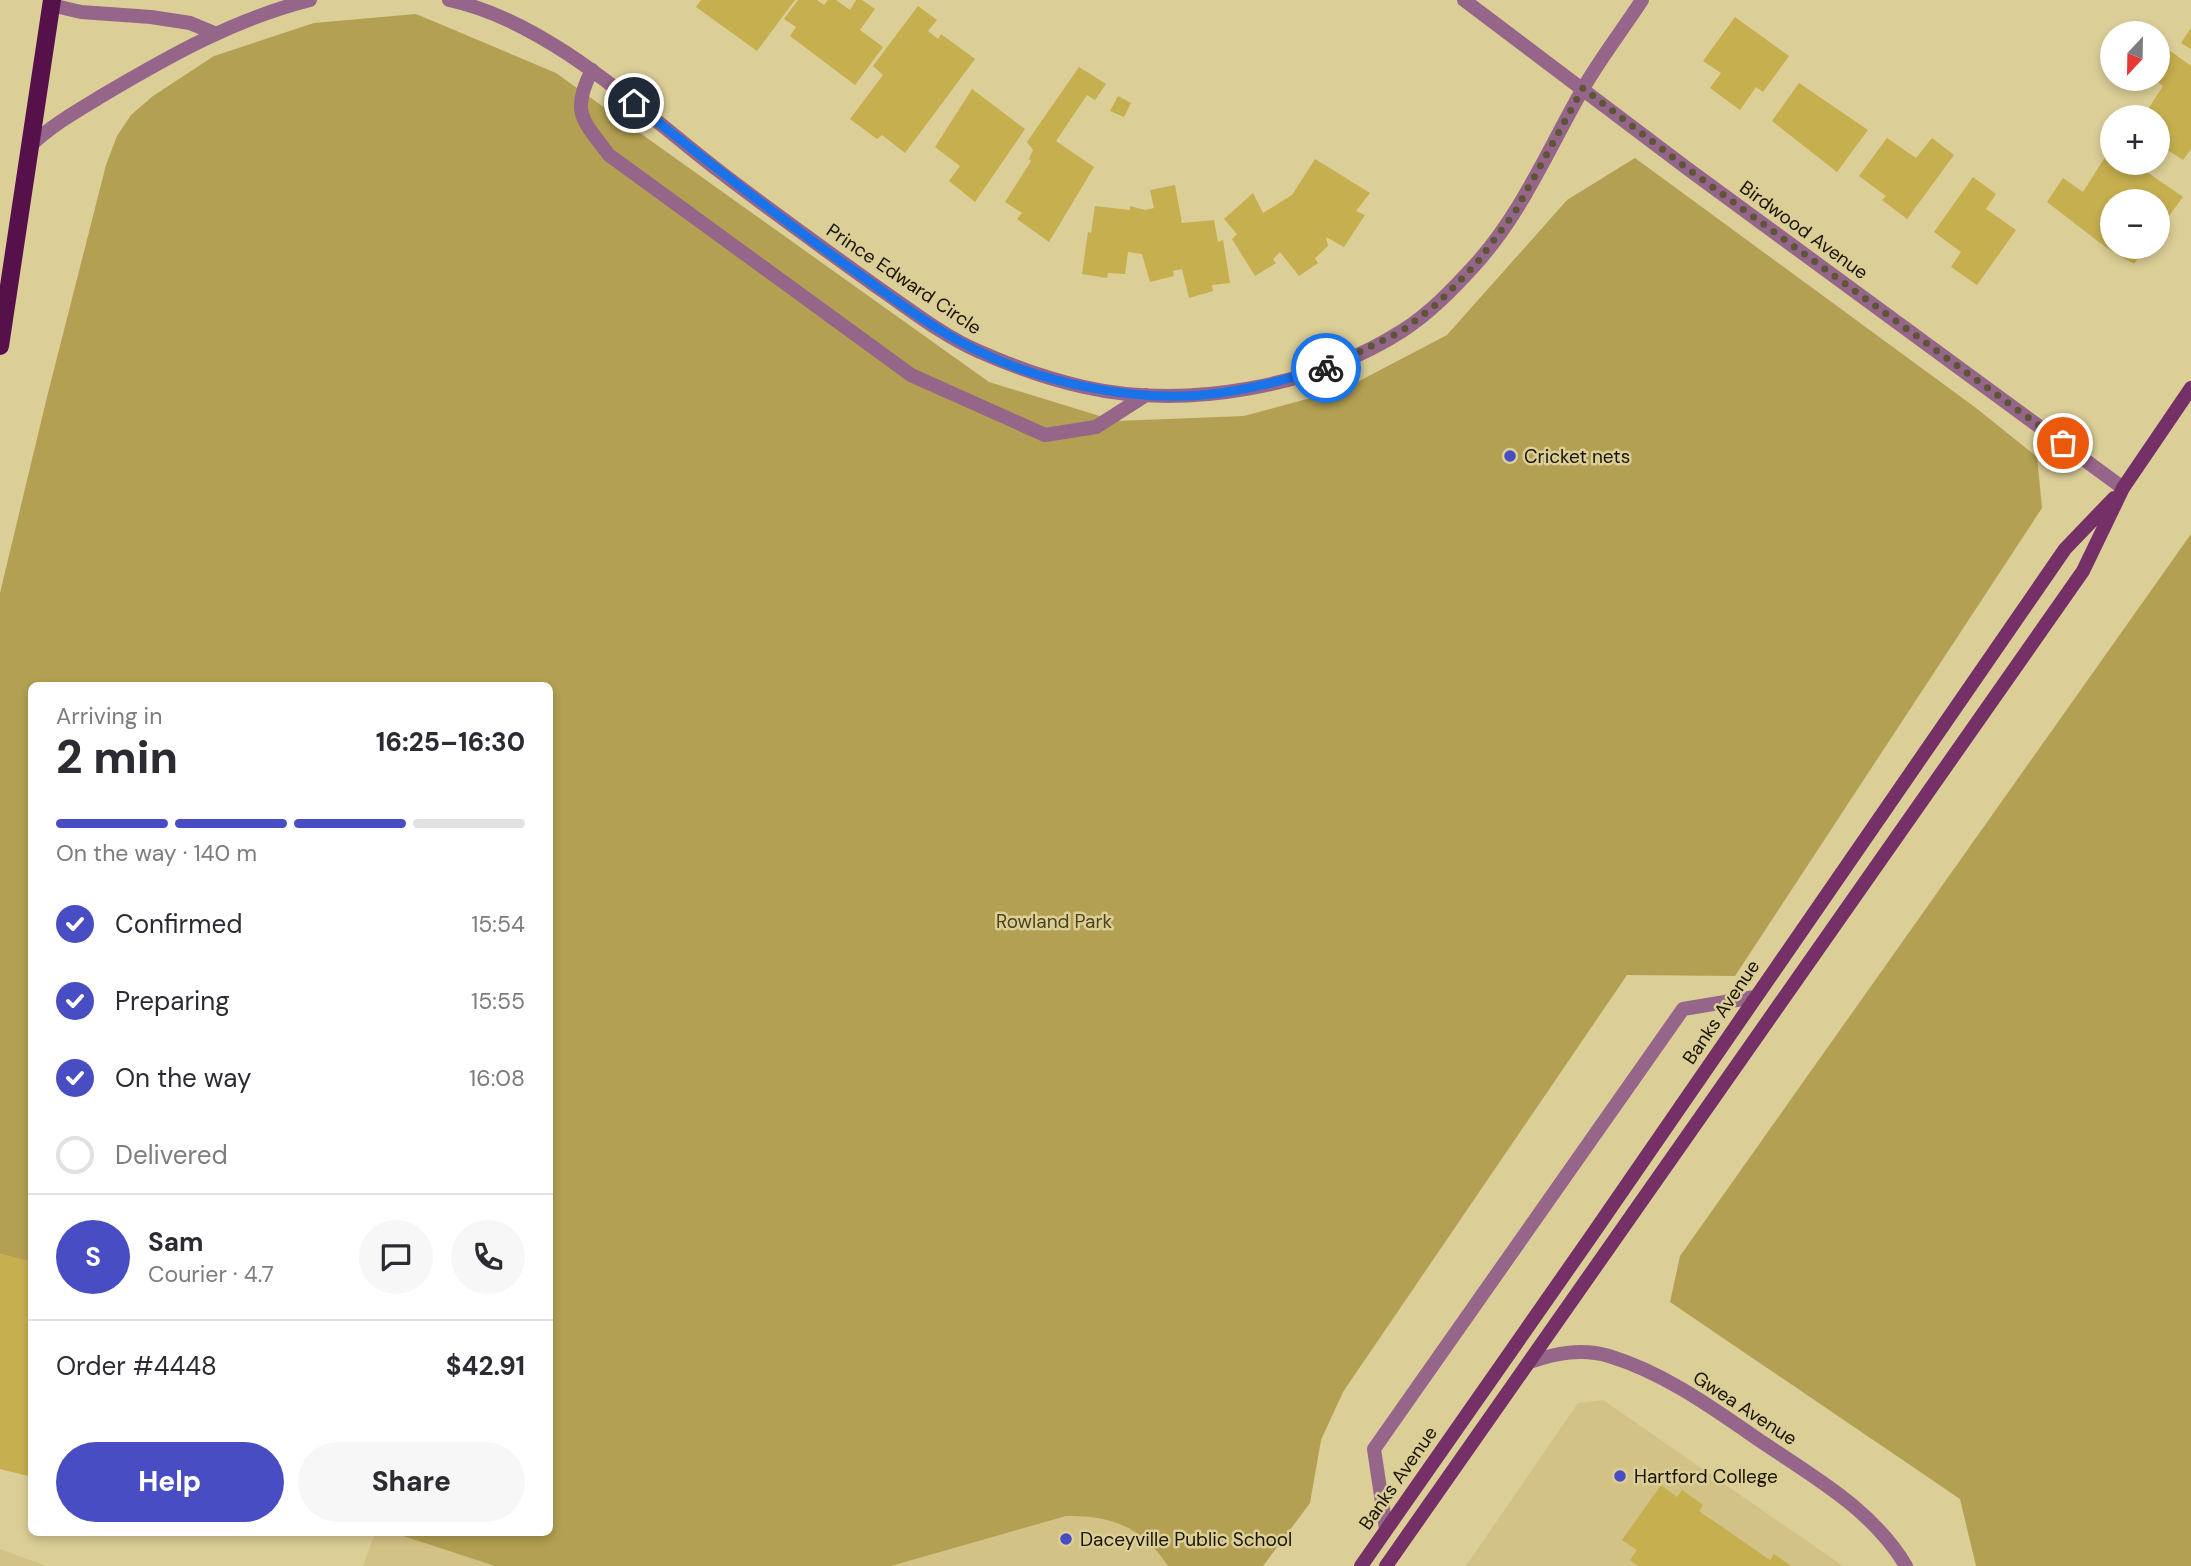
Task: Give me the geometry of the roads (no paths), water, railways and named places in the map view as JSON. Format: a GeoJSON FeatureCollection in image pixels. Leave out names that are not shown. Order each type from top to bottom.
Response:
{"type":"FeatureCollection","features":[{"type":"Feature","properties":{"kind":"main road"},"geometry":{"type":"LineString","coordinates":[[0,346],[52,3]]}},
{"type":"Feature","properties":{"kind":"street"},"geometry":{"type":"LineString","coordinates":[[30,146],[68,115],[166,58],[214,33],[273,10],[310,0]]}},
{"type":"Feature","properties":{"kind":"street","name":"Prince Edward Circle"},"geometry":{"type":"LineString","coordinates":[[449,0],[514,23],[592,70],[718,170],[831,254],[908,309],[974,349],[1034,373],[1087,387],[1146,395],[1211,394],[1276,382],[1332,367],[1402,331],[1438,303],[1506,226],[1583,88],[1642,0]]}},
{"type":"Feature","properties":{"kind":"street","name":"Birdwood Avenue"},"geometry":{"type":"LineString","coordinates":[[1464,0],[1688,169],[2123,488]]}},
{"type":"Feature","properties":{"kind":"street"},"geometry":{"type":"LineString","coordinates":[[52,3],[81,12],[190,23],[214,33]]}},
{"type":"Feature","properties":{"kind":"street"},"geometry":{"type":"LineString","coordinates":[[592,70],[580,93],[581,118],[610,155],[911,375],[1045,435],[1096,427],[1146,395]]}},
{"type":"Feature","properties":{"kind":"street","name":"Banks Avenue"},"geometry":{"type":"LineString","coordinates":[[1386,1566],[2083,571],[2123,488],[2191,388]]}},
{"type":"Feature","properties":{"kind":"street","name":"Banks Avenue"},"geometry":{"type":"LineString","coordinates":[[1360,1566],[2065,549],[2123,488]]}},
{"type":"Feature","properties":{"kind":"street"},"geometry":{"type":"LineString","coordinates":[[1386,1529],[1374,1449],[1683,1009],[1755,997]]}},
{"type":"Feature","properties":{"kind":"street","name":"Gwea Avenue"},"geometry":{"type":"LineString","coordinates":[[1530,1362],[1574,1352],[1607,1355],[1645,1370],[1690,1393],[1860,1510],[1896,1550],[1906,1566]]}},
{"type":"Feature","properties":{"kind":"place","name":"Cricket nets"},"geometry":{"type":"Point","coordinates":[1510,456]}},
{"type":"Feature","properties":{"kind":"place","name":"Hartford College"},"geometry":{"type":"Point","coordinates":[1620,1476]}},
{"type":"Feature","properties":{"kind":"place","name":"Daceyville Public School"},"geometry":{"type":"Point","coordinates":[1066,1539]}},
{"type":"Feature","properties":{"kind":"park label","name":"Rowland Park"},"geometry":{"type":"Point","coordinates":[1054,921]}}]}
